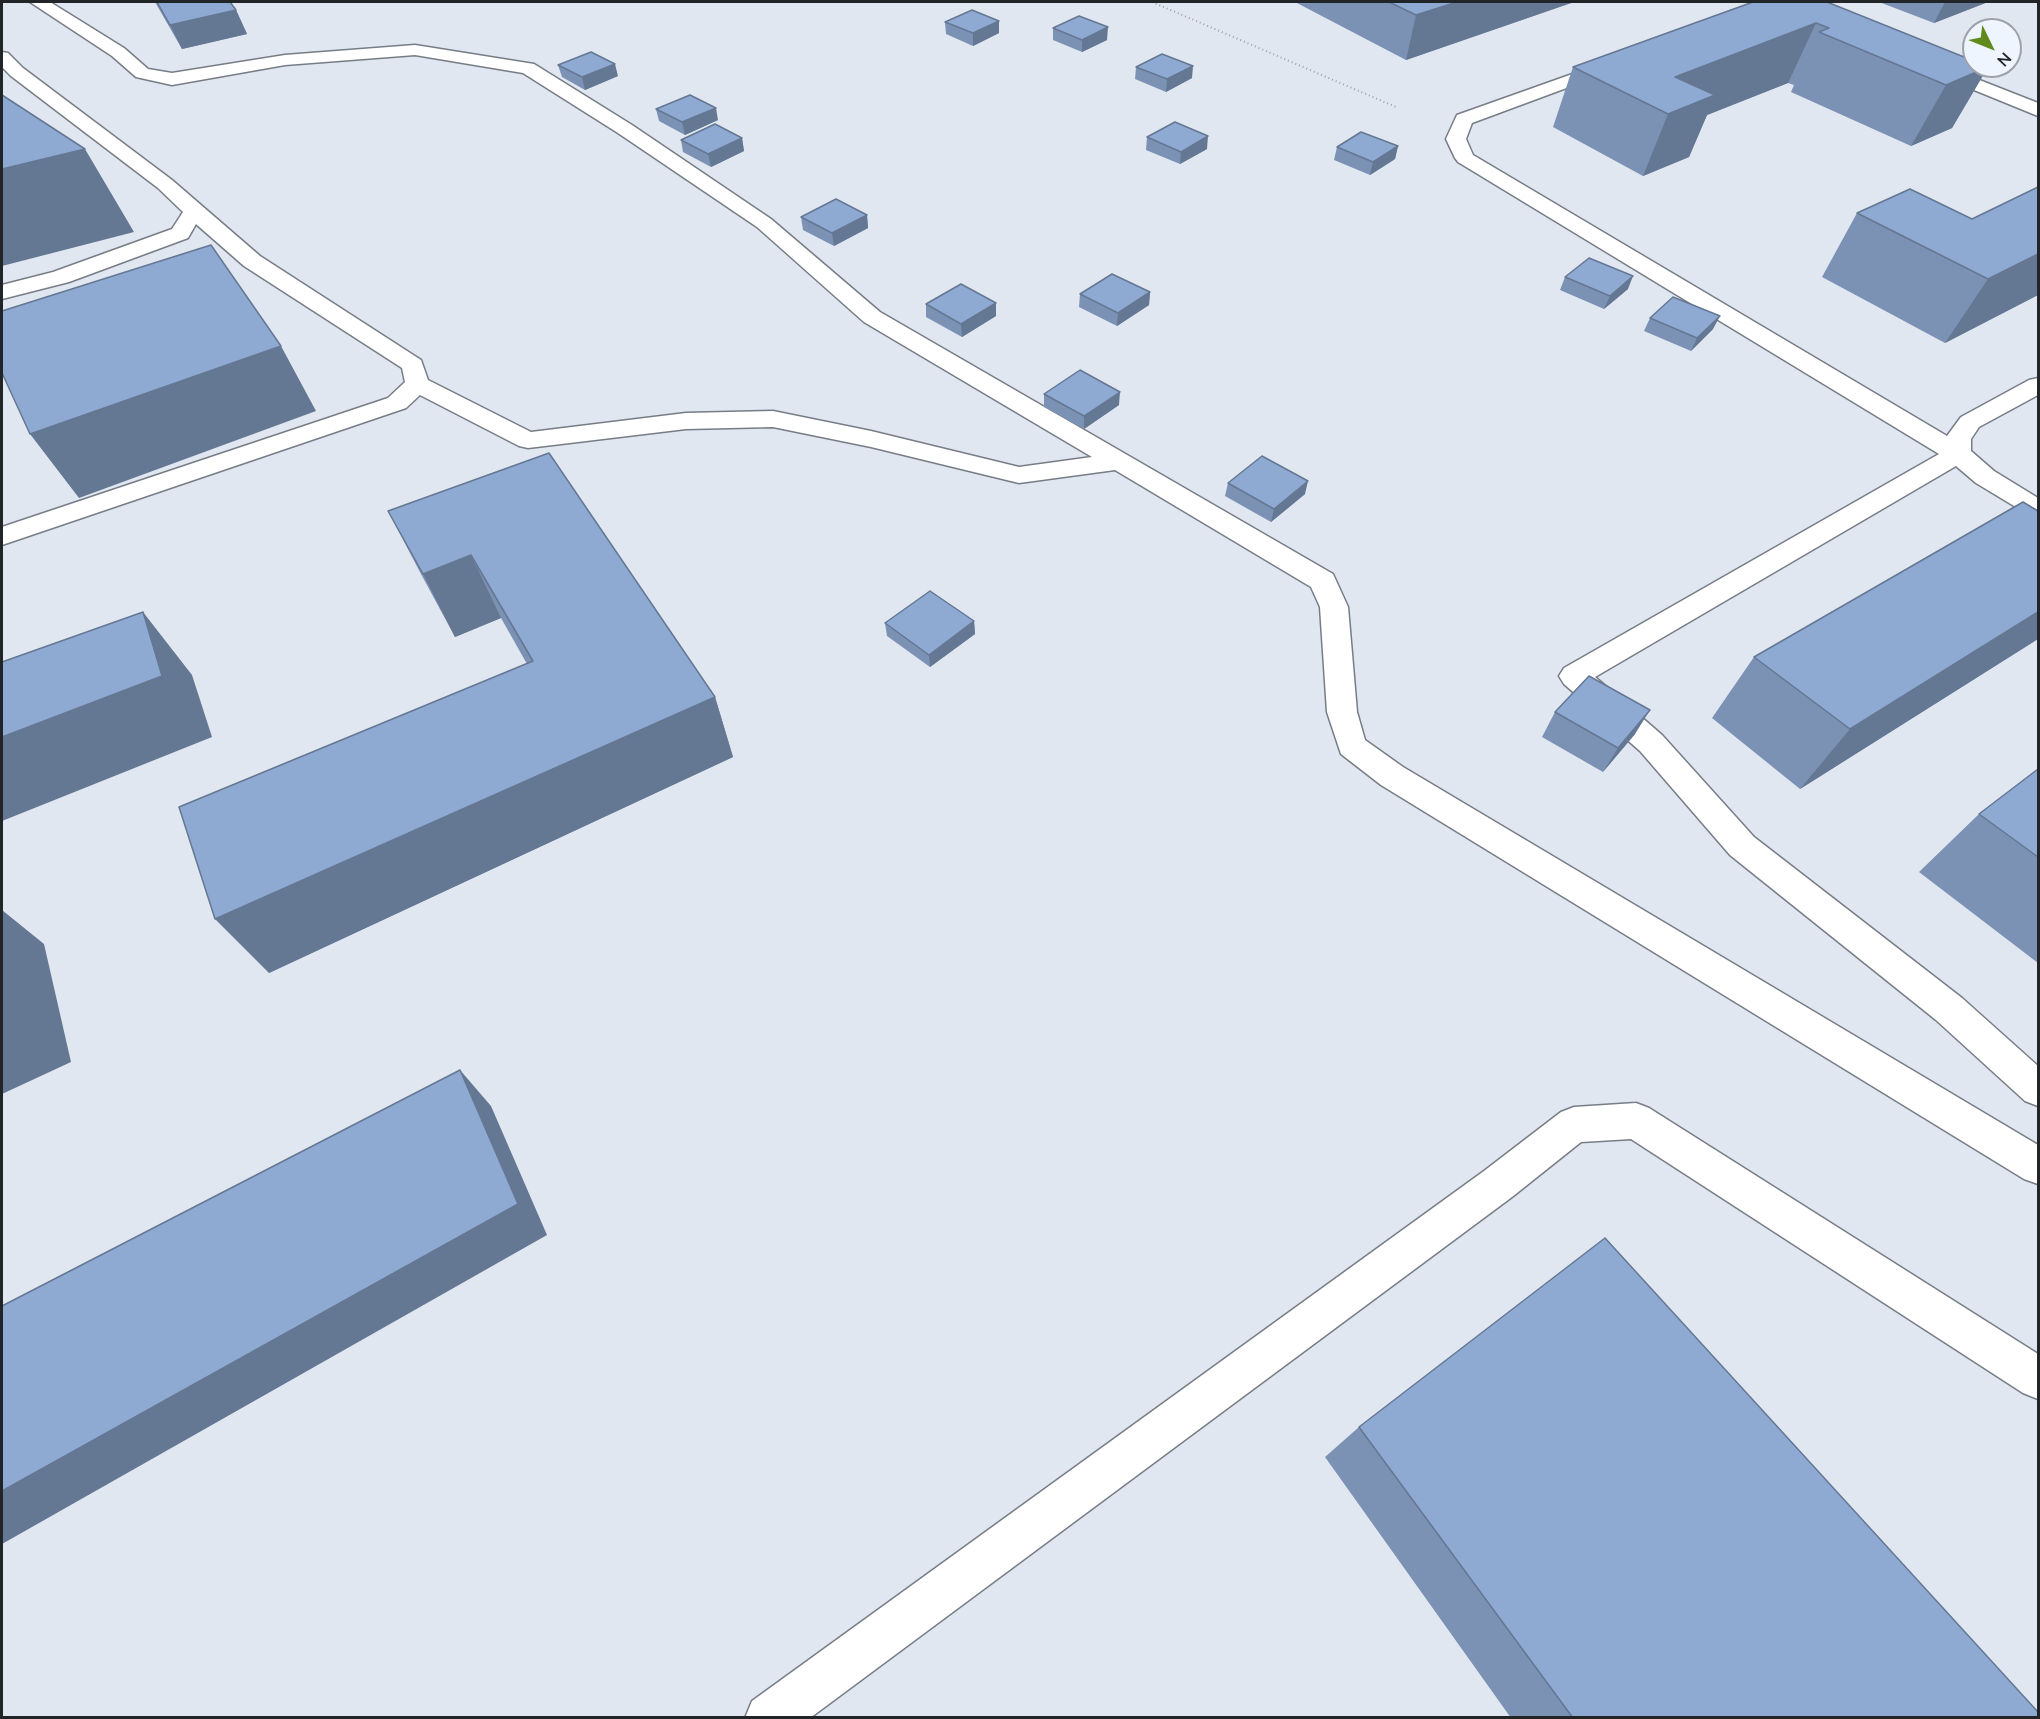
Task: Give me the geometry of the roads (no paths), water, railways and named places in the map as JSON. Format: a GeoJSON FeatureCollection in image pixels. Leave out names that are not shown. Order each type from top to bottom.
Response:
{"type":"FeatureCollection","features":[{"type":"Feature","properties":{"kind":"lane"},"geometry":{"type":"LineString","coordinates":[[39,2],[118,52],[142,73],[172,79],[285,60],[415,51],[528,69],[625,129],[764,223],[872,317],[1323,581],[1334,607],[1342,712],[1352,746],[1384,770],[2038,1166]]}},
{"type":"Feature","properties":{"kind":"lane"},"geometry":{"type":"LineString","coordinates":[[2,57],[17,72],[165,184],[194,211],[241,264],[413,365],[417,384]]}},
{"type":"Feature","properties":{"kind":"lane"},"geometry":{"type":"LineString","coordinates":[[1632,58],[1464,119],[1456,140],[1465,158],[1958,454],[1985,477],[2038,509]]}},
{"type":"Feature","properties":{"kind":"lane"},"geometry":{"type":"LineString","coordinates":[[1920,61],[2038,110]]}},
{"type":"Feature","properties":{"kind":"lane"},"geometry":{"type":"LineString","coordinates":[[2,292],[61,277],[180,233],[194,211]]}},
{"type":"Feature","properties":{"kind":"lane"},"geometry":{"type":"LineString","coordinates":[[417,384],[528,440],[686,421],[773,419],[871,439],[1019,475],[1117,462]]}},
{"type":"Feature","properties":{"kind":"lane"},"geometry":{"type":"LineString","coordinates":[[2,536],[397,404],[417,384]]}},
{"type":"Feature","properties":{"kind":"lane"},"geometry":{"type":"LineString","coordinates":[[1958,454],[1958,439],[1970,422],[2038,386]]}},
{"type":"Feature","properties":{"kind":"lane"},"geometry":{"type":"LineString","coordinates":[[1958,454],[1574,676],[1651,743],[1742,846],[1948,1009],[2038,1089]]}},
{"type":"Feature","properties":{"kind":"lane"},"geometry":{"type":"LineString","coordinates":[[770,1718],[1498,1184],[1574,1125],[1636,1121],[2038,1378]]}}]}
